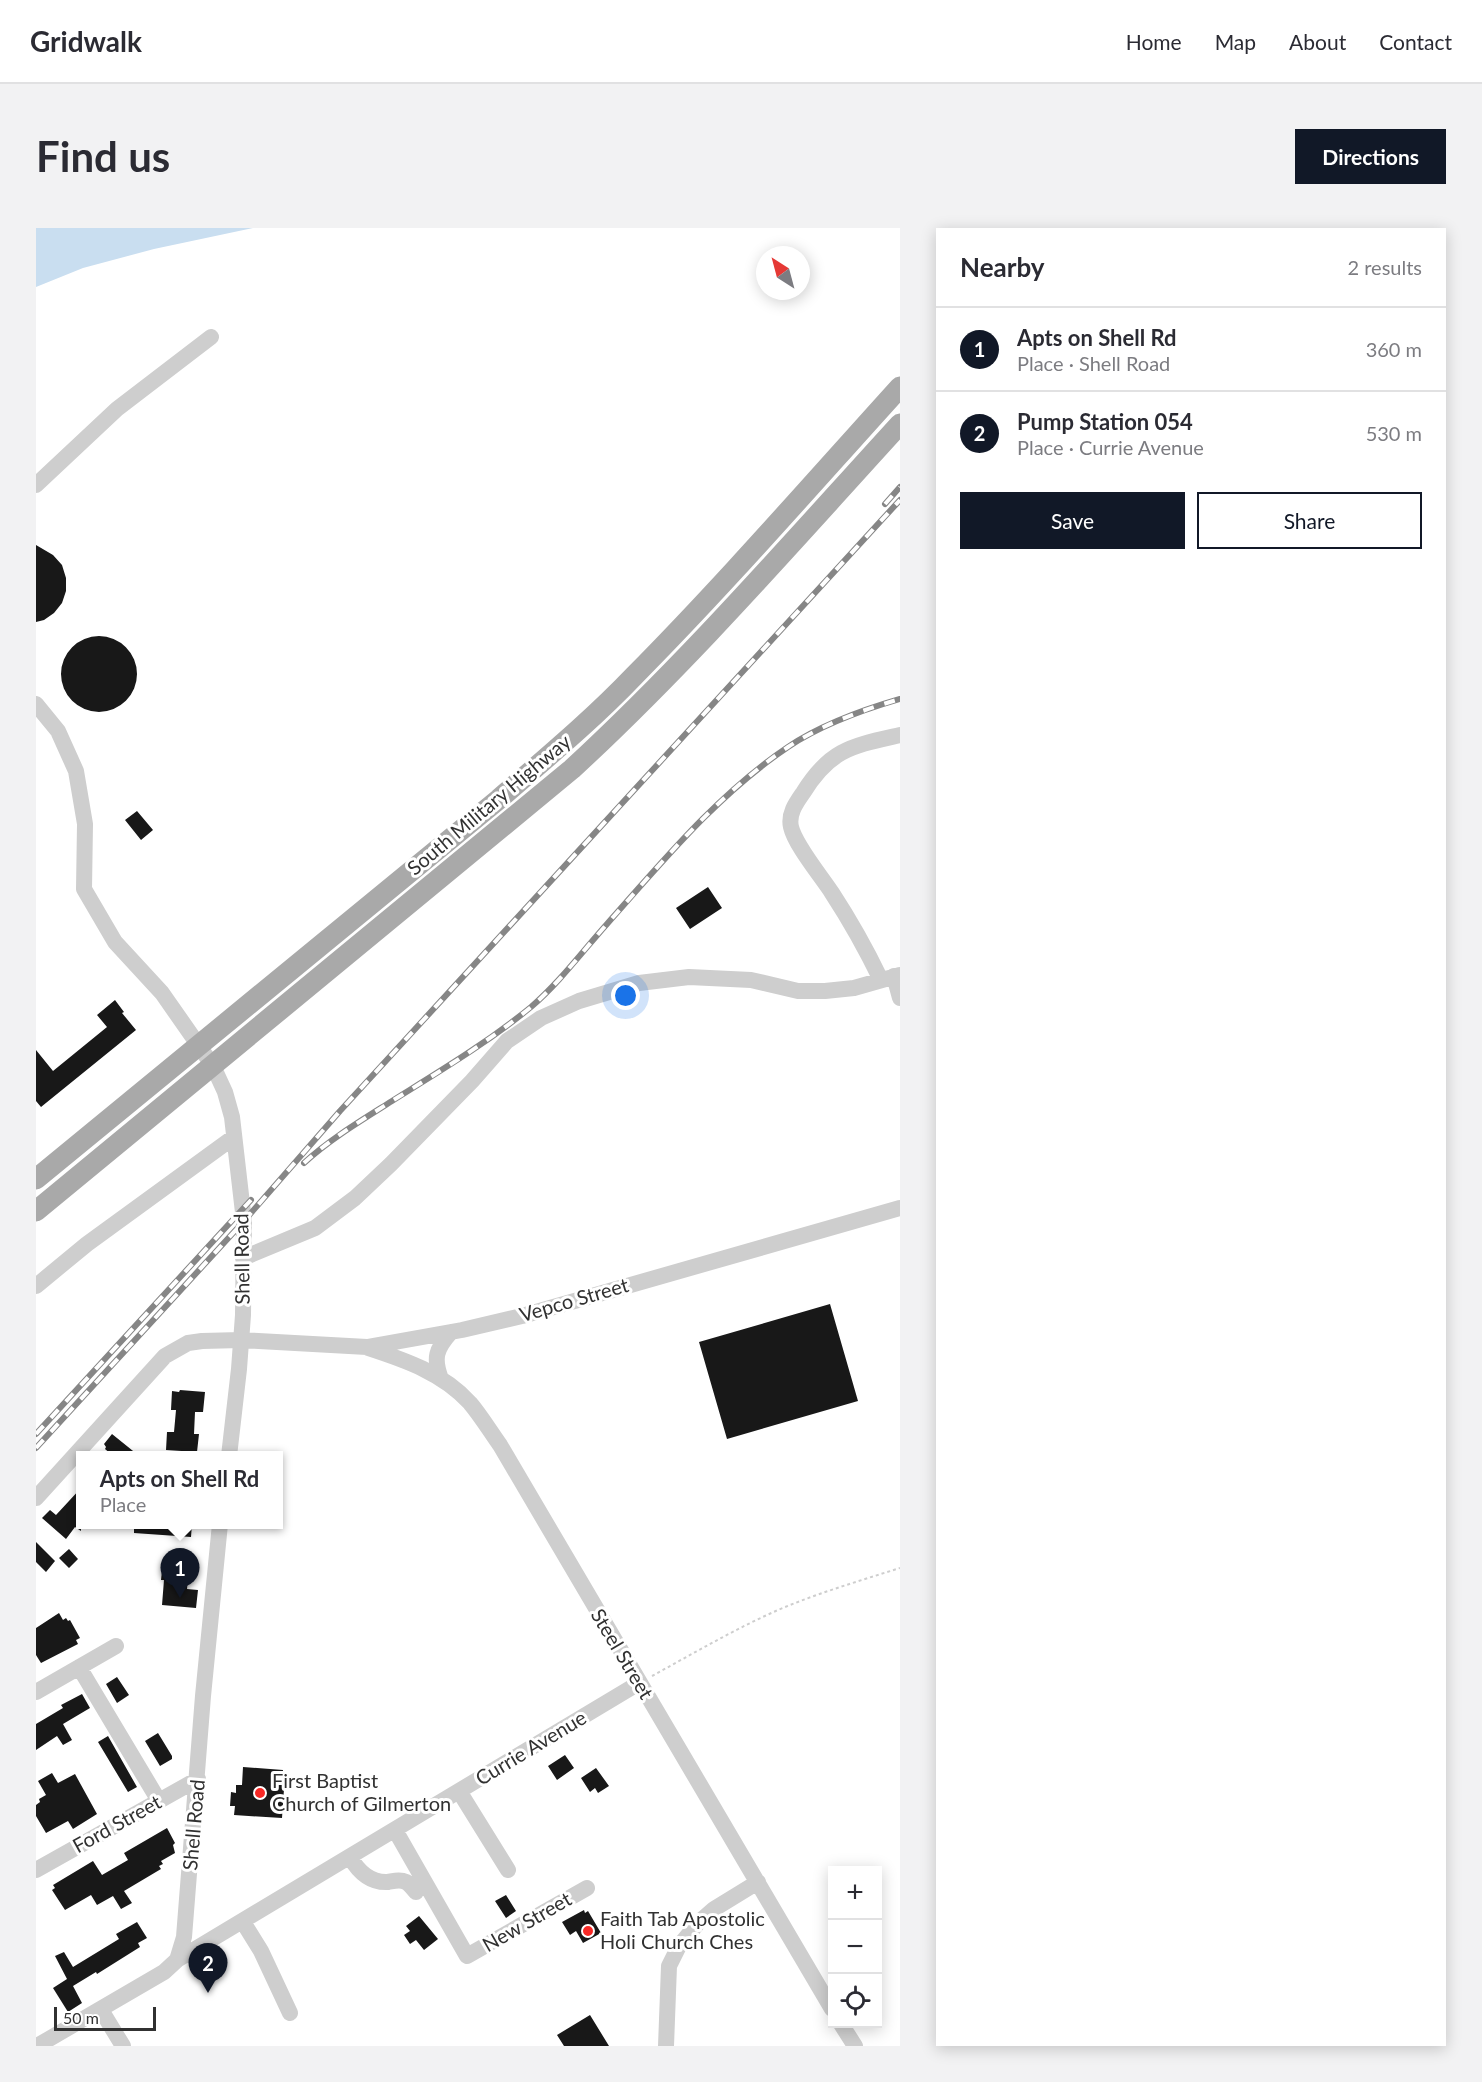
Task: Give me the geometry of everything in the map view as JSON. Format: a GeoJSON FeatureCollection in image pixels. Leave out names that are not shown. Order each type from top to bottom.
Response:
{"type":"FeatureCollection","features":[{"type":"Feature","properties":{"kind":"main road","name":"South Military Highway"},"geometry":{"type":"LineString","coordinates":[[36,1179],[490,806],[567,740],[633,678],[695,613],[900,387]]}},
{"type":"Feature","properties":{"kind":"main road","name":"South Military Highway"},"geometry":{"type":"LineString","coordinates":[[36,1211],[572,769],[696,648],[900,424]]}},
{"type":"Feature","properties":{"kind":"street"},"geometry":{"type":"LineString","coordinates":[[36,485],[117,409],[211,337]]}},
{"type":"Feature","properties":{"kind":"street","name":"Shell Road"},"geometry":{"type":"LineString","coordinates":[[36,704],[58,731],[76,771],[85,825],[84,889],[115,942],[162,993],[213,1066],[225,1092],[232,1117],[244,1221],[241,1340],[229,1451]]}},
{"type":"Feature","properties":{"kind":"street"},"geometry":{"type":"LineString","coordinates":[[900,735],[860,744],[838,753],[824,764],[811,779],[792,810],[791,826],[801,847],[861,939],[892,977],[900,998]]}},
{"type":"Feature","properties":{"kind":"street"},"geometry":{"type":"LineString","coordinates":[[243,1258],[315,1228],[355,1198],[472,1081],[507,1041],[541,1018],[579,1001],[639,983],[688,977],[751,980],[798,991],[854,988],[892,977]]}},
{"type":"Feature","properties":{"kind":"street"},"geometry":{"type":"LineString","coordinates":[[36,1286],[87,1244],[234,1137]]}},
{"type":"Feature","properties":{"kind":"street","name":"Vepco Street"},"geometry":{"type":"LineString","coordinates":[[79,1451],[165,1356],[188,1343],[241,1340],[367,1347],[451,1332],[522,1316],[900,1208]]}},
{"type":"Feature","properties":{"kind":"street"},"geometry":{"type":"LineString","coordinates":[[441,1379],[435,1364],[443,1341],[451,1332]]}},
{"type":"Feature","properties":{"kind":"street","name":"Steel Street"},"geometry":{"type":"LineString","coordinates":[[367,1347],[399,1358],[441,1379],[469,1402],[500,1445],[828,2002]]}},
{"type":"Feature","properties":{"kind":"street","name":"Vepco Street"},"geometry":{"type":"LineString","coordinates":[[36,1498],[76,1454]]}},
{"type":"Feature","properties":{"kind":"street","name":"Shell Road"},"geometry":{"type":"LineString","coordinates":[[177,1960],[184,1937],[206,1660],[219,1529]]}},
{"type":"Feature","properties":{"kind":"street"},"geometry":{"type":"LineString","coordinates":[[36,1692],[116,1646]]}},
{"type":"Feature","properties":{"kind":"street"},"geometry":{"type":"LineString","coordinates":[[80,1667],[159,1801]]}},
{"type":"Feature","properties":{"kind":"street","name":"Currie Avenue"},"geometry":{"type":"LineString","coordinates":[[177,1960],[639,1683]]}},
{"type":"Feature","properties":{"kind":"street","name":"Ford Street"},"geometry":{"type":"LineString","coordinates":[[36,1870],[198,1779]]}},
{"type":"Feature","properties":{"kind":"street"},"geometry":{"type":"LineString","coordinates":[[459,1791],[508,1870]]}},
{"type":"Feature","properties":{"kind":"street","name":"New Street"},"geometry":{"type":"LineString","coordinates":[[395,1830],[434,1894],[467,1956],[587,1888]]}},
{"type":"Feature","properties":{"kind":"street"},"geometry":{"type":"LineString","coordinates":[[350,1857],[368,1877],[380,1882],[398,1880],[408,1883],[416,1892]]}},
{"type":"Feature","properties":{"kind":"street"},"geometry":{"type":"LineString","coordinates":[[666,2046],[669,1966],[679,1946],[698,1923],[714,1909],[758,1882]]}},
{"type":"Feature","properties":{"kind":"street"},"geometry":{"type":"LineString","coordinates":[[243,1922],[261,1951],[290,2013]]}},
{"type":"Feature","properties":{"kind":"street"},"geometry":{"type":"LineString","coordinates":[[37,2046],[151,1981],[177,1960]]}},
{"type":"Feature","properties":{"kind":"street"},"geometry":{"type":"LineString","coordinates":[[101,2010],[123,2046]]}},
{"type":"Feature","properties":{"kind":"street"},"geometry":{"type":"LineString","coordinates":[[844,2028],[855,2046]]}},
{"type":"Feature","properties":{"kind":"path"},"geometry":{"type":"LineString","coordinates":[[639,1683],[779,1610],[822,1593],[900,1568]]}},
{"type":"Feature","properties":{"kind":"water"},"geometry":{"type":"Polygon","coordinates":[[[36,228],[253,228],[154,249],[83,268],[36,287],[36,228]]]}},
{"type":"Feature","properties":{"kind":"building"},"geometry":{"type":"Polygon","coordinates":[[[36,545],[53,555],[62,565],[66,578],[66,591],[62,603],[54,613],[36,622],[36,545]]]}},
{"type":"Feature","properties":{"kind":"building"},"geometry":{"type":"Polygon","coordinates":[[[99,636],[114,639],[126,647],[134,659],[137,674],[134,689],[126,701],[114,709],[99,712],[84,709],[72,701],[64,689],[61,674],[64,659],[72,647],[84,639],[99,636]]]}},
{"type":"Feature","properties":{"kind":"building"},"geometry":{"type":"Polygon","coordinates":[[[137,811],[153,830],[141,840],[125,820],[137,811]]]}},
{"type":"Feature","properties":{"kind":"building"},"geometry":{"type":"Polygon","coordinates":[[[708,887],[722,908],[690,929],[676,908],[708,887]]]}},
{"type":"Feature","properties":{"kind":"building"},"geometry":{"type":"Polygon","coordinates":[[[115,1000],[136,1030],[41,1107],[36,1101],[36,1050],[53,1071],[107,1027],[97,1015],[115,1000]]]}},
{"type":"Feature","properties":{"kind":"building"},"geometry":{"type":"Polygon","coordinates":[[[830,1304],[858,1401],[727,1439],[699,1342],[830,1304]]]}},
{"type":"Feature","properties":{"kind":"building"},"geometry":{"type":"Polygon","coordinates":[[[180,1390],[205,1392],[203,1412],[195,1412],[194,1434],[199,1434],[197,1451],[166,1450],[167,1432],[174,1432],[176,1410],[171,1410],[172,1391],[179,1392],[180,1390]]]}},
{"type":"Feature","properties":{"kind":"building"},"geometry":{"type":"Polygon","coordinates":[[[112,1434],[133,1451],[107,1451],[104,1444],[112,1434]]]}},
{"type":"Feature","properties":{"kind":"building"},"geometry":{"type":"Polygon","coordinates":[[[76,1493],[76,1528],[66,1539],[42,1518],[50,1510],[56,1515],[76,1493]]]}},
{"type":"Feature","properties":{"kind":"building"},"geometry":{"type":"Polygon","coordinates":[[[134,1529],[192,1529],[191,1537],[134,1533],[134,1529]]]}},
{"type":"Feature","properties":{"kind":"building"},"geometry":{"type":"Polygon","coordinates":[[[36,1542],[55,1561],[46,1572],[36,1562],[36,1542]]]}},
{"type":"Feature","properties":{"kind":"building"},"geometry":{"type":"Polygon","coordinates":[[[69,1549],[78,1559],[69,1568],[59,1558],[69,1549]]]}},
{"type":"Feature","properties":{"kind":"building"},"geometry":{"type":"Polygon","coordinates":[[[163,1562],[189,1564],[187,1589],[198,1590],[196,1608],[162,1605],[163,1562]]]}},
{"type":"Feature","properties":{"kind":"building"},"geometry":{"type":"Polygon","coordinates":[[[59,1613],[63,1620],[66,1618],[70,1620],[80,1638],[76,1640],[78,1644],[41,1663],[36,1655],[36,1628],[59,1613]]]}},
{"type":"Feature","properties":{"kind":"building"},"geometry":{"type":"Polygon","coordinates":[[[117,1677],[129,1695],[117,1703],[106,1684],[117,1677]]]}},
{"type":"Feature","properties":{"kind":"building"},"geometry":{"type":"Polygon","coordinates":[[[82,1694],[90,1708],[63,1724],[72,1740],[63,1745],[57,1736],[36,1750],[36,1724],[63,1708],[61,1705],[82,1694]]]}},
{"type":"Feature","properties":{"kind":"building"},"geometry":{"type":"Polygon","coordinates":[[[158,1733],[172,1756],[172,1759],[160,1766],[145,1741],[158,1733]]]}},
{"type":"Feature","properties":{"kind":"building"},"geometry":{"type":"Polygon","coordinates":[[[108,1736],[137,1787],[128,1792],[98,1742],[108,1736]]]}},
{"type":"Feature","properties":{"kind":"building"},"geometry":{"type":"Polygon","coordinates":[[[565,1755],[574,1768],[557,1780],[548,1766],[565,1755]]]}},
{"type":"Feature","properties":{"kind":"building","name":"First Baptist Church of Gilmerton"},"geometry":{"type":"Polygon","coordinates":[[[243,1767],[283,1770],[282,1818],[234,1815],[235,1806],[230,1806],[231,1792],[236,1793],[236,1785],[242,1785],[243,1767]]]}},
{"type":"Feature","properties":{"kind":"building"},"geometry":{"type":"Polygon","coordinates":[[[596,1768],[609,1786],[598,1793],[595,1788],[590,1792],[581,1778],[596,1768]]]}},
{"type":"Feature","properties":{"kind":"building"},"geometry":{"type":"Polygon","coordinates":[[[52,1773],[58,1783],[75,1774],[97,1814],[73,1829],[68,1821],[46,1833],[36,1816],[36,1805],[40,1802],[39,1799],[46,1795],[38,1781],[52,1773]]]}},
{"type":"Feature","properties":{"kind":"building"},"geometry":{"type":"Polygon","coordinates":[[[167,1828],[175,1843],[173,1845],[175,1853],[161,1861],[163,1864],[159,1866],[161,1869],[124,1891],[132,1903],[121,1909],[113,1896],[97,1905],[91,1895],[65,1910],[52,1890],[55,1888],[53,1885],[93,1861],[102,1875],[128,1860],[124,1853],[167,1828]]]}},
{"type":"Feature","properties":{"kind":"building"},"geometry":{"type":"Polygon","coordinates":[[[506,1895],[516,1911],[506,1918],[495,1901],[506,1895]]]}},
{"type":"Feature","properties":{"kind":"building","name":"Faith Tab Apostolic Holi Church Ches"},"geometry":{"type":"Polygon","coordinates":[[[584,1910],[585,1913],[588,1911],[601,1933],[583,1943],[576,1931],[570,1935],[562,1922],[584,1910]]]}},
{"type":"Feature","properties":{"kind":"building"},"geometry":{"type":"Polygon","coordinates":[[[419,1916],[438,1939],[424,1950],[416,1940],[410,1944],[404,1935],[410,1931],[406,1926],[419,1916]]]}},
{"type":"Feature","properties":{"kind":"building"},"geometry":{"type":"Polygon","coordinates":[[[137,1922],[147,1938],[138,1943],[140,1947],[73,1986],[82,2003],[68,2012],[53,1988],[67,1979],[55,1956],[64,1952],[73,1967],[119,1939],[116,1934],[137,1922]]]}},
{"type":"Feature","properties":{"kind":"building"},"geometry":{"type":"Polygon","coordinates":[[[590,2015],[609,2046],[564,2046],[557,2035],[590,2015]]]}},
{"type":"Feature","properties":{"kind":"railway"},"geometry":{"type":"LineString","coordinates":[[885,504],[900,487]]}},
{"type":"Feature","properties":{"kind":"railway"},"geometry":{"type":"LineString","coordinates":[[36,1448],[244,1221],[340,1111],[900,500]]}},
{"type":"Feature","properties":{"kind":"railway"},"geometry":{"type":"LineString","coordinates":[[304,1163],[346,1130],[463,1056],[531,1007],[561,978],[692,830],[762,766],[788,747],[828,725],[900,699]]}},
{"type":"Feature","properties":{"kind":"railway"},"geometry":{"type":"LineString","coordinates":[[36,1434],[251,1200]]}},
{"type":"Feature","properties":{"kind":"place","name":"Apts on Shell Rd"},"geometry":{"type":"Point","coordinates":[180,1598]}},
{"type":"Feature","properties":{"kind":"place","name":"First Baptist Church of Gilmerton"},"geometry":{"type":"Point","coordinates":[260,1793]}},
{"type":"Feature","properties":{"kind":"place","name":"Faith Tab Apostolic Holi Church Ches"},"geometry":{"type":"Point","coordinates":[588,1931]}},
{"type":"Feature","properties":{"kind":"place","name":"Pump Station 054"},"geometry":{"type":"Point","coordinates":[208,1993]}}]}
